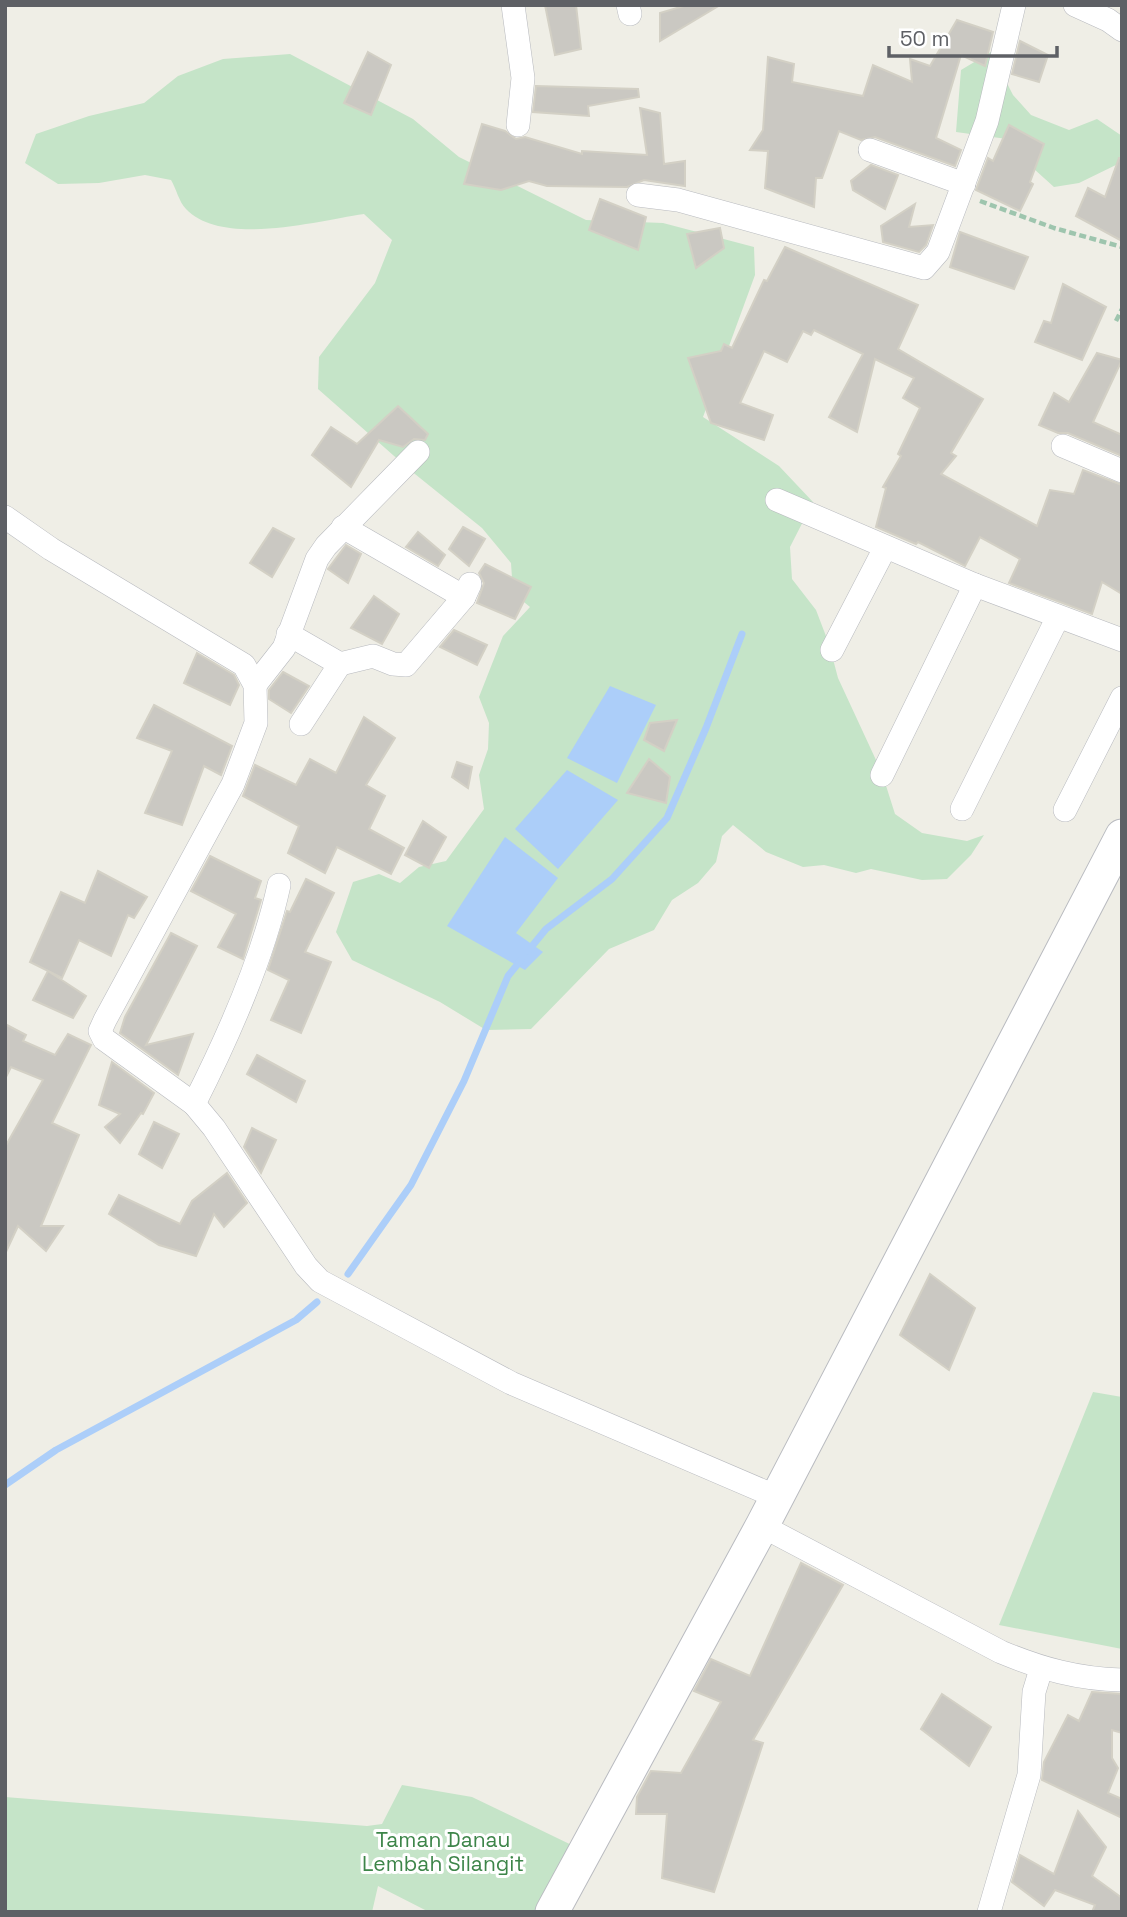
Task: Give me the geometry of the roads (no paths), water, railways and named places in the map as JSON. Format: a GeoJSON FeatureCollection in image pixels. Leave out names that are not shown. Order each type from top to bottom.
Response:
{"type":"FeatureCollection","features":[{"type":"Feature","properties":{"kind":"street"},"geometry":{"type":"LineString","coordinates":[[513,5],[523,78],[518,125]]}},
{"type":"Feature","properties":{"kind":"street"},"geometry":{"type":"LineString","coordinates":[[638,195],[678,200],[924,268],[938,251],[988,121],[1014,5]]}},
{"type":"Feature","properties":{"kind":"street"},"geometry":{"type":"LineString","coordinates":[[1074,5],[1108,20],[1122,30]]}},
{"type":"Feature","properties":{"kind":"street"},"geometry":{"type":"LineString","coordinates":[[870,150],[963,189]]}},
{"type":"Feature","properties":{"kind":"street"},"geometry":{"type":"LineString","coordinates":[[1063,446],[1122,471]]}},
{"type":"Feature","properties":{"kind":"street"},"geometry":{"type":"LineString","coordinates":[[255,685],[284,648],[317,559],[343,527],[418,452]]}},
{"type":"Feature","properties":{"kind":"street"},"geometry":{"type":"LineString","coordinates":[[777,500],[975,585],[1122,640]]}},
{"type":"Feature","properties":{"kind":"street"},"geometry":{"type":"LineString","coordinates":[[5,517],[51,549],[244,665],[255,685],[256,723],[228,796],[100,1031],[108,1043],[194,1104],[214,1128],[306,1266],[320,1281],[509,1382],[777,1497]]}},
{"type":"Feature","properties":{"kind":"street"},"geometry":{"type":"LineString","coordinates":[[301,724],[340,664],[373,656],[393,664],[406,665],[467,590],[343,527]]}},
{"type":"Feature","properties":{"kind":"street"},"geometry":{"type":"LineString","coordinates":[[832,650],[885,548]]}},
{"type":"Feature","properties":{"kind":"street"},"geometry":{"type":"LineString","coordinates":[[882,775],[975,585]]}},
{"type":"Feature","properties":{"kind":"street"},"geometry":{"type":"LineString","coordinates":[[962,809],[1058,617]]}},
{"type":"Feature","properties":{"kind":"street"},"geometry":{"type":"LineString","coordinates":[[288,634],[340,664]]}},
{"type":"Feature","properties":{"kind":"street"},"geometry":{"type":"LineString","coordinates":[[1065,810],[1122,698]]}},
{"type":"Feature","properties":{"kind":"street"},"geometry":{"type":"LineString","coordinates":[[552,1912],[762,1526],[1118,853]]}},
{"type":"Feature","properties":{"kind":"street"},"geometry":{"type":"LineString","coordinates":[[194,1104],[212,1069],[270,928],[279,886]]}},
{"type":"Feature","properties":{"kind":"street"},"geometry":{"type":"LineString","coordinates":[[762,1526],[1001,1652],[1041,1669],[1084,1679],[1122,1680]]}},
{"type":"Feature","properties":{"kind":"street"},"geometry":{"type":"LineString","coordinates":[[989,1912],[1029,1775],[1034,1692],[1041,1669]]}},
{"type":"Feature","properties":{"kind":"water"},"geometry":{"type":"Polygon","coordinates":[[[610,686],[656,705],[617,783],[567,758],[610,686]]]}},
{"type":"Feature","properties":{"kind":"water"},"geometry":{"type":"Polygon","coordinates":[[[567,770],[618,800],[558,869],[515,829],[567,770]]]}},
{"type":"Feature","properties":{"kind":"water"},"geometry":{"type":"Polygon","coordinates":[[[505,837],[558,878],[516,933],[543,952],[525,970],[447,926],[505,837]]]}},
{"type":"Feature","properties":{"kind":"waterway"},"geometry":{"type":"LineString","coordinates":[[528,951],[546,929],[612,879],[667,818],[706,728],[742,634]]}},
{"type":"Feature","properties":{"kind":"waterway"},"geometry":{"type":"LineString","coordinates":[[348,1274],[411,1185],[464,1081],[508,976],[521,960]]}},
{"type":"Feature","properties":{"kind":"waterway"},"geometry":{"type":"LineString","coordinates":[[5,1485],[56,1450],[296,1320],[317,1302]]}},
{"type":"Feature","properties":{"kind":"park label","name":"Taman Danau Lembah Silangit"},"geometry":{"type":"Point","coordinates":[443,1852]}}]}
